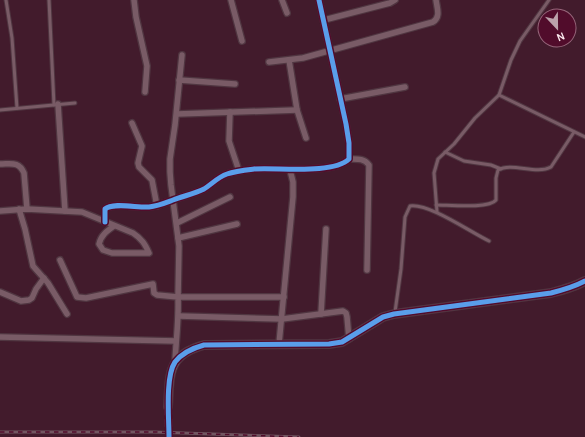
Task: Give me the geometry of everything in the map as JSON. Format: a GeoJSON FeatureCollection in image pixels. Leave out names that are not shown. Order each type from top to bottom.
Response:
{"type":"FeatureCollection","features":[{"type":"Feature","properties":{"kind":"street"},"geometry":{"type":"LineString","coordinates":[[134,0],[136,17],[147,66],[145,92]]}},
{"type":"Feature","properties":{"kind":"street"},"geometry":{"type":"LineString","coordinates":[[231,0],[242,41]]}},
{"type":"Feature","properties":{"kind":"street"},"geometry":{"type":"LineString","coordinates":[[282,0],[287,13]]}},
{"type":"Feature","properties":{"kind":"street"},"geometry":{"type":"LineString","coordinates":[[105,222],[105,209],[108,206],[157,206],[194,194],[228,173],[254,169],[290,170],[322,168],[345,163],[349,159],[349,143],[319,0]]}},
{"type":"Feature","properties":{"kind":"street"},"geometry":{"type":"LineString","coordinates":[[324,20],[390,3],[395,0]]}},
{"type":"Feature","properties":{"kind":"street"},"geometry":{"type":"LineString","coordinates":[[269,62],[289,60],[330,51],[433,22],[438,16],[436,0]]}},
{"type":"Feature","properties":{"kind":"street"},"geometry":{"type":"LineString","coordinates":[[168,407],[170,374],[175,362],[179,316],[178,296],[180,259],[177,222],[170,185],[170,159],[182,55]]}},
{"type":"Feature","properties":{"kind":"street"},"geometry":{"type":"LineString","coordinates":[[289,60],[297,110],[306,138]]}},
{"type":"Feature","properties":{"kind":"street"},"geometry":{"type":"LineString","coordinates":[[179,80],[235,84]]}},
{"type":"Feature","properties":{"kind":"street"},"geometry":{"type":"LineString","coordinates":[[340,99],[405,87]]}},
{"type":"Feature","properties":{"kind":"street"},"geometry":{"type":"LineString","coordinates":[[56,104],[58,108],[65,211]]}},
{"type":"Feature","properties":{"kind":"street"},"geometry":{"type":"LineString","coordinates":[[176,114],[297,110]]}},
{"type":"Feature","properties":{"kind":"street"},"geometry":{"type":"LineString","coordinates":[[230,112],[229,141],[239,171]]}},
{"type":"Feature","properties":{"kind":"street"},"geometry":{"type":"LineString","coordinates":[[132,123],[142,146],[138,163],[139,167],[152,180],[157,206]]}},
{"type":"Feature","properties":{"kind":"street"},"geometry":{"type":"LineString","coordinates":[[349,159],[361,160],[367,162],[369,165],[368,270]]}},
{"type":"Feature","properties":{"kind":"street"},"geometry":{"type":"LineString","coordinates":[[0,164],[15,164],[20,165],[22,168],[24,173],[27,209]]}},
{"type":"Feature","properties":{"kind":"street"},"geometry":{"type":"LineString","coordinates":[[279,344],[293,197],[293,182],[290,170]]}},
{"type":"Feature","properties":{"kind":"street"},"geometry":{"type":"LineString","coordinates":[[177,222],[230,197]]}},
{"type":"Feature","properties":{"kind":"street"},"geometry":{"type":"LineString","coordinates":[[0,211],[27,209],[82,212],[133,233],[145,244],[149,253],[112,253],[102,250],[99,244],[100,239],[114,226]]}},
{"type":"Feature","properties":{"kind":"street"},"geometry":{"type":"LineString","coordinates":[[19,210],[26,229],[33,266],[44,278],[67,314]]}},
{"type":"Feature","properties":{"kind":"street"},"geometry":{"type":"LineString","coordinates":[[178,238],[237,224]]}},
{"type":"Feature","properties":{"kind":"street"},"geometry":{"type":"LineString","coordinates":[[321,314],[326,229]]}},
{"type":"Feature","properties":{"kind":"street"},"geometry":{"type":"LineString","coordinates":[[60,260],[77,297],[86,298],[116,290],[153,284],[154,293],[157,295],[284,297]]}},
{"type":"Feature","properties":{"kind":"street"},"geometry":{"type":"LineString","coordinates":[[0,292],[21,301],[29,300],[32,298],[36,289],[44,278]]}},
{"type":"Feature","properties":{"kind":"street"},"geometry":{"type":"LineString","coordinates":[[175,362],[185,353],[194,348],[204,346],[329,344],[342,342],[383,317],[394,314],[551,293],[566,290],[585,281]]}},
{"type":"Feature","properties":{"kind":"street"},"geometry":{"type":"LineString","coordinates":[[179,316],[282,319],[339,311],[346,313],[349,339]]}},
{"type":"Feature","properties":{"kind":"street"},"geometry":{"type":"LineString","coordinates":[[0,337],[176,341]]}},
{"type":"Feature","properties":{"kind":"lane"},"geometry":{"type":"LineString","coordinates":[[6,0],[12,38],[17,108]]}},
{"type":"Feature","properties":{"kind":"lane"},"geometry":{"type":"LineString","coordinates":[[48,0],[56,104]]}},
{"type":"Feature","properties":{"kind":"lane"},"geometry":{"type":"LineString","coordinates":[[437,212],[434,173],[438,160],[454,144],[475,118],[499,95],[510,60],[520,41],[549,0]]}},
{"type":"Feature","properties":{"kind":"lane"},"geometry":{"type":"LineString","coordinates":[[499,95],[585,137]]}},
{"type":"Feature","properties":{"kind":"lane"},"geometry":{"type":"LineString","coordinates":[[0,110],[75,103]]}},
{"type":"Feature","properties":{"kind":"lane"},"geometry":{"type":"LineString","coordinates":[[445,152],[464,161],[491,165],[501,169],[544,170],[551,167],[574,132]]}},
{"type":"Feature","properties":{"kind":"lane"},"geometry":{"type":"LineString","coordinates":[[436,205],[482,206],[492,204],[496,200],[496,173],[501,169]]}},
{"type":"Feature","properties":{"kind":"lane"},"geometry":{"type":"LineString","coordinates":[[394,314],[401,269],[405,217],[410,206],[415,205],[437,212],[489,241]]}},
{"type":"Feature","properties":{"kind":"tunnel"},"geometry":{"type":"LineString","coordinates":[[168,407],[169,437]]}},
{"type":"Feature","properties":{"kind":"railway"},"geometry":{"type":"LineString","coordinates":[[0,432],[154,432],[299,437]]}},
{"type":"Feature","properties":{"kind":"cycle path"},"geometry":{"type":"LineString","coordinates":[[105,222],[105,209],[109,207],[149,207],[158,205],[200,191],[221,177],[233,172],[254,169],[317,169],[341,164],[349,159],[349,143],[346,124],[319,0]]}},
{"type":"Feature","properties":{"kind":"cycle path"},"geometry":{"type":"LineString","coordinates":[[169,437],[168,398],[170,378],[175,362],[188,351],[204,345],[329,344],[342,342],[383,317],[394,314],[551,293],[585,281]]}}]}
